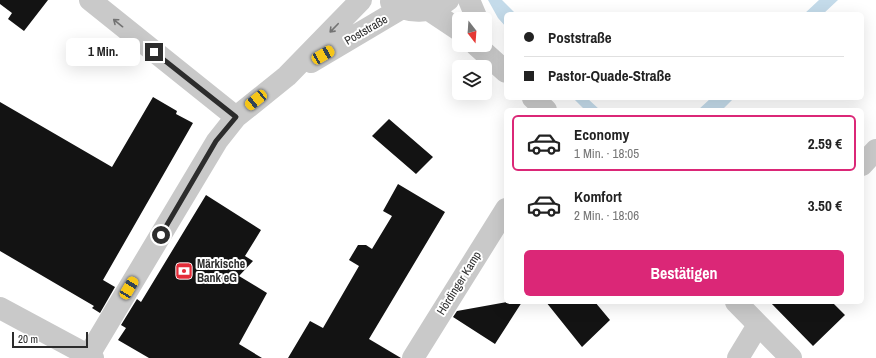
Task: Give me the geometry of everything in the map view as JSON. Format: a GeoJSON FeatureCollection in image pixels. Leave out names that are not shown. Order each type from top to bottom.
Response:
{"type":"FeatureCollection","features":[{"type":"Feature","properties":{"kind":"street"},"geometry":{"type":"LineString","coordinates":[[90,0],[236,117]]}},
{"type":"Feature","properties":{"kind":"street","name":"Poststraße"},"geometry":{"type":"LineString","coordinates":[[287,76],[361,0]]}},
{"type":"Feature","properties":{"kind":"street"},"geometry":{"type":"LineString","coordinates":[[395,4],[420,11],[429,10],[448,0]]}},
{"type":"Feature","properties":{"kind":"street"},"geometry":{"type":"LineString","coordinates":[[469,0],[474,12]]}},
{"type":"Feature","properties":{"kind":"street","name":"Poststraße"},"geometry":{"type":"LineString","coordinates":[[90,357],[216,141],[236,117],[287,76],[395,4]]}},
{"type":"Feature","properties":{"kind":"street"},"geometry":{"type":"LineString","coordinates":[[429,10],[452,25]]}},
{"type":"Feature","properties":{"kind":"street"},"geometry":{"type":"LineString","coordinates":[[492,49],[502,68]]}},
{"type":"Feature","properties":{"kind":"street"},"geometry":{"type":"LineString","coordinates":[[484,52],[502,68]]}},
{"type":"Feature","properties":{"kind":"street"},"geometry":{"type":"LineString","coordinates":[[536,100],[544,108]]}},
{"type":"Feature","properties":{"kind":"street"},"geometry":{"type":"LineString","coordinates":[[864,163],[876,150]]}},
{"type":"Feature","properties":{"kind":"street","name":"Hördinger Kamp"},"geometry":{"type":"LineString","coordinates":[[413,358],[504,212]]}},
{"type":"Feature","properties":{"kind":"street"},"geometry":{"type":"LineString","coordinates":[[738,304],[791,358]]}},
{"type":"Feature","properties":{"kind":"street"},"geometry":{"type":"LineString","coordinates":[[0,308],[90,357]]}},
{"type":"Feature","properties":{"kind":"street"},"geometry":{"type":"LineString","coordinates":[[738,358],[758,325]]}},
{"type":"Feature","properties":{"kind":"water"},"geometry":{"type":"Polygon","coordinates":[[[488,0],[502,0],[514,12],[504,12],[504,25],[498,18],[488,0]]]}},
{"type":"Feature","properties":{"kind":"water"},"geometry":{"type":"Polygon","coordinates":[[[819,0],[838,0],[825,12],[806,12],[819,0]]]}},
{"type":"Feature","properties":{"kind":"water"},"geometry":{"type":"Polygon","coordinates":[[[575,100],[589,100],[598,108],[583,108],[575,100]]]}},
{"type":"Feature","properties":{"kind":"water"},"geometry":{"type":"Polygon","coordinates":[[[709,100],[732,100],[724,108],[700,108],[709,100]]]}},
{"type":"Feature","properties":{"kind":"building"},"geometry":{"type":"Polygon","coordinates":[[[0,0],[48,0],[24,31],[8,19],[12,13],[0,4],[0,0]]]}},
{"type":"Feature","properties":{"kind":"building"},"geometry":{"type":"Polygon","coordinates":[[[153,97],[177,111],[176,114],[193,123],[103,280],[115,287],[100,313],[92,308],[94,306],[0,251],[0,102],[112,167],[153,97]]]}},
{"type":"Feature","properties":{"kind":"building"},"geometry":{"type":"Polygon","coordinates":[[[389,119],[433,157],[416,174],[372,136],[389,119]]]}},
{"type":"Feature","properties":{"kind":"building"},"geometry":{"type":"Polygon","coordinates":[[[398,184],[445,212],[369,339],[401,358],[288,358],[310,321],[323,328],[359,266],[349,260],[358,245],[366,245],[372,249],[392,216],[383,211],[398,184]]]}},
{"type":"Feature","properties":{"kind":"building"},"geometry":{"type":"Polygon","coordinates":[[[206,195],[261,230],[245,256],[253,261],[239,276],[267,293],[239,344],[262,358],[149,358],[118,340],[126,328],[121,325],[137,299],[141,302],[206,195]]]}},
{"type":"Feature","properties":{"kind":"building"},"geometry":{"type":"Polygon","coordinates":[[[504,303],[504,304],[521,304],[495,344],[453,317],[457,311],[504,303]]]}},
{"type":"Feature","properties":{"kind":"building"},"geometry":{"type":"Polygon","coordinates":[[[548,304],[597,304],[610,320],[582,347],[548,304]]]}},
{"type":"Feature","properties":{"kind":"building"},"geometry":{"type":"Polygon","coordinates":[[[772,304],[834,304],[845,315],[813,346],[772,304]]]}},
{"type":"Feature","properties":{"kind":"place","name":"Märkische Bank eG"},"geometry":{"type":"Point","coordinates":[184,271]}},
{"type":"Feature","properties":{"kind":"route"},"geometry":{"type":"LineString","coordinates":[[154,52],[236,117],[216,141],[161,235]]}}]}
